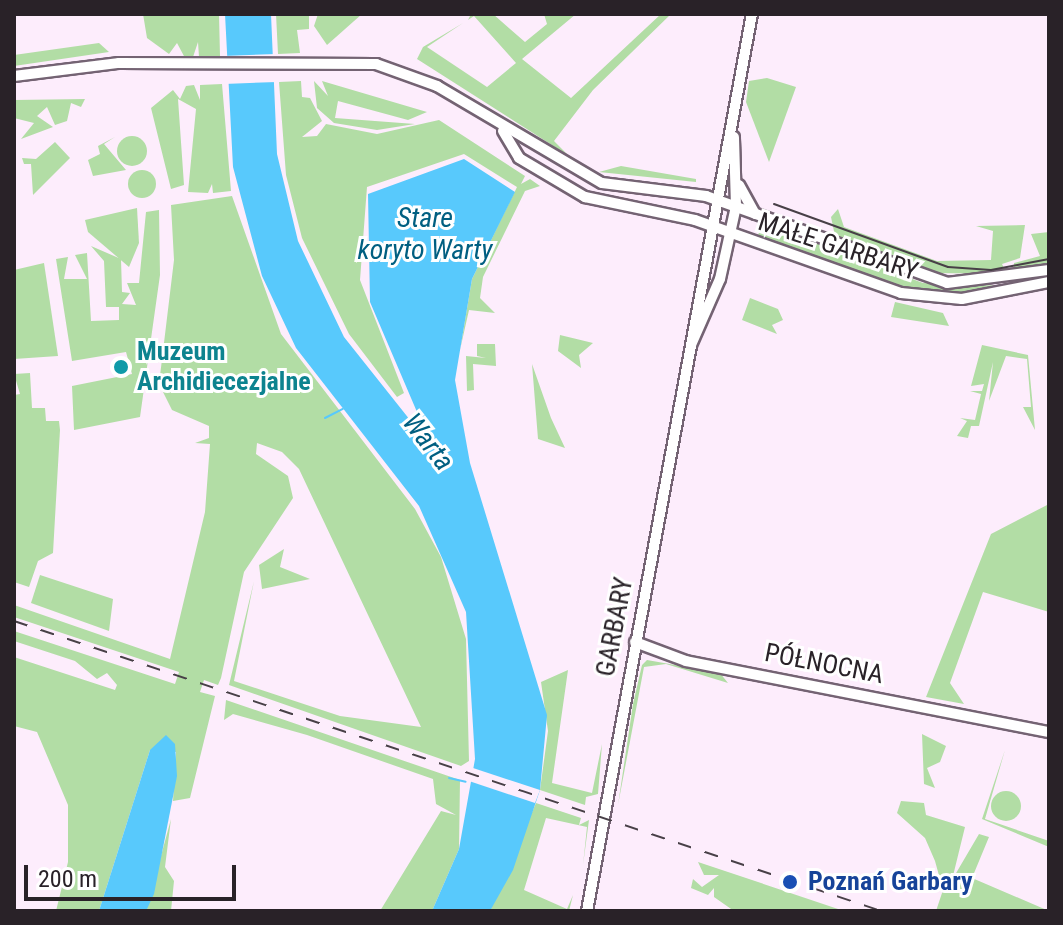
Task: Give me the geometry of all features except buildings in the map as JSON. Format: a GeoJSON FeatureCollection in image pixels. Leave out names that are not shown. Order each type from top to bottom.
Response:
{"type":"FeatureCollection","features":[{"type":"Feature","properties":{"kind":"street","name":"GARBARY"},"geometry":{"type":"LineString","coordinates":[[587,911],[716,199],[733,132],[752,14]]}},
{"type":"Feature","properties":{"kind":"street","name":"MAŁE GARBARY"},"geometry":{"type":"LineString","coordinates":[[14,76],[105,63],[185,65],[314,60],[400,70],[597,181],[716,199],[947,283],[1049,270]]}},
{"type":"Feature","properties":{"kind":"street","name":"MAŁE GARBARY"},"geometry":{"type":"LineString","coordinates":[[501,127],[519,158],[563,187],[711,226],[919,297],[962,299],[1049,282]]}},
{"type":"Feature","properties":{"kind":"street","name":"GARBARY"},"geometry":{"type":"LineString","coordinates":[[688,351],[715,295],[736,206],[739,185],[733,132]]}},
{"type":"Feature","properties":{"kind":"street"},"geometry":{"type":"LineString","coordinates":[[739,185],[755,214]]}},
{"type":"Feature","properties":{"kind":"street","name":"PÓŁNOCNA"},"geometry":{"type":"LineString","coordinates":[[635,642],[686,661],[1049,732]]}},
{"type":"Feature","properties":{"kind":"green space"},"geometry":{"type":"Polygon","coordinates":[[[143,14],[219,14],[220,56],[199,57],[198,42],[193,57],[185,58],[177,43],[169,54],[147,38],[143,14]]]}},
{"type":"Feature","properties":{"kind":"green space"},"geometry":{"type":"Polygon","coordinates":[[[276,14],[309,14],[309,29],[297,30],[300,53],[278,54],[276,14]]]}},
{"type":"Feature","properties":{"kind":"green space"},"geometry":{"type":"Polygon","coordinates":[[[318,14],[362,14],[327,45],[314,26],[318,14]]]}},
{"type":"Feature","properties":{"kind":"green space"},"geometry":{"type":"Polygon","coordinates":[[[471,14],[493,14],[525,42],[547,24],[544,14],[576,14],[522,59],[571,98],[661,14],[671,14],[593,90],[554,141],[569,156],[417,59],[423,47],[463,23],[427,47],[487,87],[516,63],[474,16],[468,20],[471,14]]]}},
{"type":"Feature","properties":{"kind":"green space"},"geometry":{"type":"Polygon","coordinates":[[[99,43],[109,52],[14,66],[14,55],[99,43]]]}},
{"type":"Feature","properties":{"kind":"green space"},"geometry":{"type":"Polygon","coordinates":[[[767,78],[796,87],[769,162],[746,102],[749,81],[767,78]]]}},
{"type":"Feature","properties":{"kind":"green space"},"geometry":{"type":"Polygon","coordinates":[[[301,81],[302,97],[310,98],[322,121],[302,137],[317,136],[326,124],[377,134],[439,120],[525,176],[521,184],[530,179],[540,186],[525,191],[483,277],[480,298],[495,313],[469,310],[460,350],[472,279],[517,187],[464,154],[367,187],[360,280],[404,393],[397,397],[349,334],[302,238],[286,175],[279,82],[301,81]]]}},
{"type":"Feature","properties":{"kind":"green space"},"geometry":{"type":"Polygon","coordinates":[[[314,81],[328,96],[322,81],[427,112],[408,120],[338,101],[335,118],[415,124],[377,130],[334,123],[317,108],[314,81]]]}},
{"type":"Feature","properties":{"kind":"green space"},"geometry":{"type":"Polygon","coordinates":[[[222,84],[231,191],[213,193],[212,184],[208,193],[188,192],[196,109],[178,99],[184,185],[171,189],[151,108],[173,90],[180,99],[186,86],[194,85],[200,100],[200,85],[222,84]]]}},
{"type":"Feature","properties":{"kind":"green space"},"geometry":{"type":"Polygon","coordinates":[[[85,99],[81,107],[71,103],[67,121],[55,125],[47,107],[37,116],[53,127],[21,139],[34,123],[14,118],[14,100],[85,99]]]}},
{"type":"Feature","properties":{"kind":"green space"},"geometry":{"type":"Polygon","coordinates":[[[132,136],[143,140],[147,151],[143,162],[132,166],[121,162],[117,151],[121,140],[132,136]]]}},
{"type":"Feature","properties":{"kind":"green space"},"geometry":{"type":"Polygon","coordinates":[[[115,137],[104,144],[126,170],[93,176],[88,160],[100,154],[98,146],[115,137]]]}},
{"type":"Feature","properties":{"kind":"green space"},"geometry":{"type":"Polygon","coordinates":[[[55,142],[70,158],[33,195],[31,164],[24,164],[22,158],[36,159],[55,142]]]}},
{"type":"Feature","properties":{"kind":"green space"},"geometry":{"type":"Polygon","coordinates":[[[621,166],[696,179],[696,182],[599,172],[621,166]]]}},
{"type":"Feature","properties":{"kind":"green space"},"geometry":{"type":"Polygon","coordinates":[[[142,170],[152,174],[156,184],[152,194],[142,198],[132,194],[128,184],[132,174],[142,170]]]}},
{"type":"Feature","properties":{"kind":"green space"},"geometry":{"type":"Polygon","coordinates":[[[232,196],[281,334],[415,509],[441,557],[466,639],[469,761],[461,766],[229,685],[254,581],[234,681],[340,716],[421,727],[299,469],[282,452],[257,443],[256,454],[288,476],[293,498],[244,572],[218,685],[204,680],[200,692],[215,696],[190,798],[173,801],[176,752],[150,750],[99,911],[56,911],[68,862],[68,805],[37,732],[14,726],[14,657],[115,690],[117,685],[107,673],[97,679],[75,661],[14,641],[14,631],[175,684],[179,672],[14,617],[14,605],[170,659],[205,512],[210,444],[195,443],[209,438],[209,426],[172,410],[159,384],[174,260],[171,205],[232,196]]]}},
{"type":"Feature","properties":{"kind":"green space"},"geometry":{"type":"Polygon","coordinates":[[[137,208],[139,243],[129,267],[88,232],[85,220],[137,208]]]}},
{"type":"Feature","properties":{"kind":"green space"},"geometry":{"type":"Polygon","coordinates":[[[838,209],[844,227],[937,261],[991,260],[993,231],[976,226],[1025,225],[1020,258],[1002,264],[1007,274],[935,273],[835,236],[831,217],[838,209]]]}},
{"type":"Feature","properties":{"kind":"green space"},"geometry":{"type":"Polygon","coordinates":[[[159,210],[160,275],[140,417],[74,430],[72,386],[132,374],[126,352],[72,361],[56,259],[68,257],[64,279],[87,279],[75,255],[87,253],[91,321],[119,320],[119,307],[106,307],[104,261],[91,246],[121,259],[122,292],[130,293],[122,304],[136,305],[127,283],[139,283],[146,212],[159,210]]]}},
{"type":"Feature","properties":{"kind":"green space"},"geometry":{"type":"Polygon","coordinates":[[[762,223],[923,283],[1010,286],[960,295],[904,290],[756,242],[762,223]]]}},
{"type":"Feature","properties":{"kind":"green space"},"geometry":{"type":"Polygon","coordinates":[[[1049,232],[1049,265],[1014,271],[1014,263],[1040,256],[1031,234],[1049,232]]]}},
{"type":"Feature","properties":{"kind":"green space"},"geometry":{"type":"Polygon","coordinates":[[[44,263],[58,356],[14,359],[14,270],[44,263]]]}},
{"type":"Feature","properties":{"kind":"green space"},"geometry":{"type":"Polygon","coordinates":[[[750,298],[778,309],[783,320],[772,325],[777,334],[742,320],[750,298]]]}},
{"type":"Feature","properties":{"kind":"green space"},"geometry":{"type":"Polygon","coordinates":[[[895,302],[943,313],[949,326],[891,317],[895,302]]]}},
{"type":"Feature","properties":{"kind":"green space"},"geometry":{"type":"Polygon","coordinates":[[[560,335],[593,343],[579,355],[581,368],[558,351],[560,335]]]}},
{"type":"Feature","properties":{"kind":"green space"},"geometry":{"type":"Polygon","coordinates":[[[477,344],[495,344],[496,366],[473,364],[474,390],[467,391],[466,356],[486,358],[477,356],[477,344]]]}},
{"type":"Feature","properties":{"kind":"green space"},"geometry":{"type":"Polygon","coordinates":[[[982,345],[1028,355],[1035,430],[1023,407],[1031,407],[1027,359],[1006,356],[989,401],[993,362],[979,426],[971,426],[968,438],[957,436],[967,421],[960,418],[975,420],[981,394],[970,391],[982,391],[984,384],[971,386],[982,345]]]}},
{"type":"Feature","properties":{"kind":"green space"},"geometry":{"type":"Polygon","coordinates":[[[532,364],[551,418],[565,448],[538,439],[532,364]]]}},
{"type":"Feature","properties":{"kind":"green space"},"geometry":{"type":"Polygon","coordinates":[[[30,373],[32,408],[45,408],[46,421],[59,421],[60,430],[53,553],[38,561],[29,587],[14,582],[14,395],[20,394],[14,374],[30,373]]]}},
{"type":"Feature","properties":{"kind":"green space"},"geometry":{"type":"Polygon","coordinates":[[[1049,504],[1049,612],[983,592],[950,683],[964,704],[926,697],[991,534],[1049,504]]]}},
{"type":"Feature","properties":{"kind":"green space"},"geometry":{"type":"Polygon","coordinates":[[[284,549],[280,567],[310,579],[262,589],[259,565],[284,549]]]}},
{"type":"Feature","properties":{"kind":"green space"},"geometry":{"type":"Polygon","coordinates":[[[40,575],[113,599],[109,631],[31,603],[40,575]]]}},
{"type":"Feature","properties":{"kind":"green space"},"geometry":{"type":"Polygon","coordinates":[[[647,660],[720,673],[728,683],[666,664],[644,667],[618,805],[633,704],[642,665],[647,660]]]}},
{"type":"Feature","properties":{"kind":"green space"},"geometry":{"type":"Polygon","coordinates":[[[568,670],[552,783],[592,793],[602,744],[598,794],[586,797],[585,805],[540,790],[548,731],[541,682],[568,670]]]}},
{"type":"Feature","properties":{"kind":"green space"},"geometry":{"type":"Polygon","coordinates":[[[226,700],[460,780],[459,849],[432,911],[380,911],[441,811],[456,815],[436,804],[433,779],[307,735],[233,714],[224,720],[226,700]]]}},
{"type":"Feature","properties":{"kind":"green space"},"geometry":{"type":"Polygon","coordinates":[[[922,734],[946,746],[940,762],[927,768],[935,788],[924,784],[922,734]]]}},
{"type":"Feature","properties":{"kind":"green space"},"geometry":{"type":"Polygon","coordinates":[[[1005,750],[985,819],[1049,841],[1049,847],[982,819],[1005,750]]]}},
{"type":"Feature","properties":{"kind":"green space"},"geometry":{"type":"Polygon","coordinates":[[[1006,791],[1017,795],[1021,806],[1017,817],[1006,821],[995,817],[991,806],[995,795],[1006,791]]]}},
{"type":"Feature","properties":{"kind":"green space"},"geometry":{"type":"Polygon","coordinates":[[[901,801],[924,803],[926,815],[965,827],[952,880],[979,834],[989,837],[972,878],[1049,911],[936,911],[943,890],[935,861],[925,838],[897,813],[901,801]]]}},
{"type":"Feature","properties":{"kind":"green space"},"geometry":{"type":"Polygon","coordinates":[[[536,803],[581,818],[579,825],[589,820],[583,865],[587,827],[546,818],[524,890],[567,909],[573,895],[569,911],[490,911],[536,803]]]}},
{"type":"Feature","properties":{"kind":"green space"},"geometry":{"type":"Polygon","coordinates":[[[171,819],[165,867],[174,881],[171,911],[146,911],[171,819]]]}},
{"type":"Feature","properties":{"kind":"green space"},"geometry":{"type":"Polygon","coordinates":[[[698,862],[844,911],[734,911],[714,897],[714,888],[708,895],[691,888],[693,879],[702,887],[719,875],[704,875],[698,862]]]}},
{"type":"Feature","properties":{"kind":"water"},"geometry":{"type":"Polygon","coordinates":[[[225,14],[271,14],[277,154],[298,241],[344,337],[410,420],[417,412],[370,302],[368,194],[464,159],[515,192],[472,279],[455,380],[470,463],[547,715],[540,790],[513,870],[490,911],[432,911],[459,849],[475,759],[466,612],[419,506],[296,348],[262,276],[233,167],[225,14]]]}},
{"type":"Feature","properties":{"kind":"water"},"geometry":{"type":"Polygon","coordinates":[[[166,735],[175,744],[177,776],[154,894],[146,911],[99,911],[150,750],[166,735]]]}},
{"type":"Feature","properties":{"kind":"pier"},"geometry":{"type":"Polygon","coordinates":[[[276,54],[277,82],[224,84],[223,56],[276,54]]]}},
{"type":"Feature","properties":{"kind":"pier"},"geometry":{"type":"Polygon","coordinates":[[[467,766],[540,790],[535,803],[463,779],[467,766]]]}},
{"type":"Feature","properties":{"kind":"waterway"},"geometry":{"type":"LineString","coordinates":[[325,418],[343,409]]}},
{"type":"Feature","properties":{"kind":"waterway"},"geometry":{"type":"LineString","coordinates":[[449,778],[466,782]]}},
{"type":"Feature","properties":{"kind":"tram line"},"geometry":{"type":"LineString","coordinates":[[774,204],[948,267],[991,270],[1049,259]]}},
{"type":"Feature","properties":{"kind":"railway"},"geometry":{"type":"LineString","coordinates":[[14,621],[881,911]]}},
{"type":"Feature","properties":{"kind":"place","name":"Muzeum Archidiecezjalne"},"geometry":{"type":"Point","coordinates":[121,367]}},
{"type":"Feature","properties":{"kind":"place","name":"Poznań Garbary"},"geometry":{"type":"Point","coordinates":[790,882]}},
{"type":"Feature","properties":{"kind":"water label","name":"Stare koryto Warty"},"geometry":{"type":"Point","coordinates":[425,234]}},
{"type":"Feature","properties":{"kind":"water label","name":"Warta"},"geometry":{"type":"Point","coordinates":[428,442]}}]}
